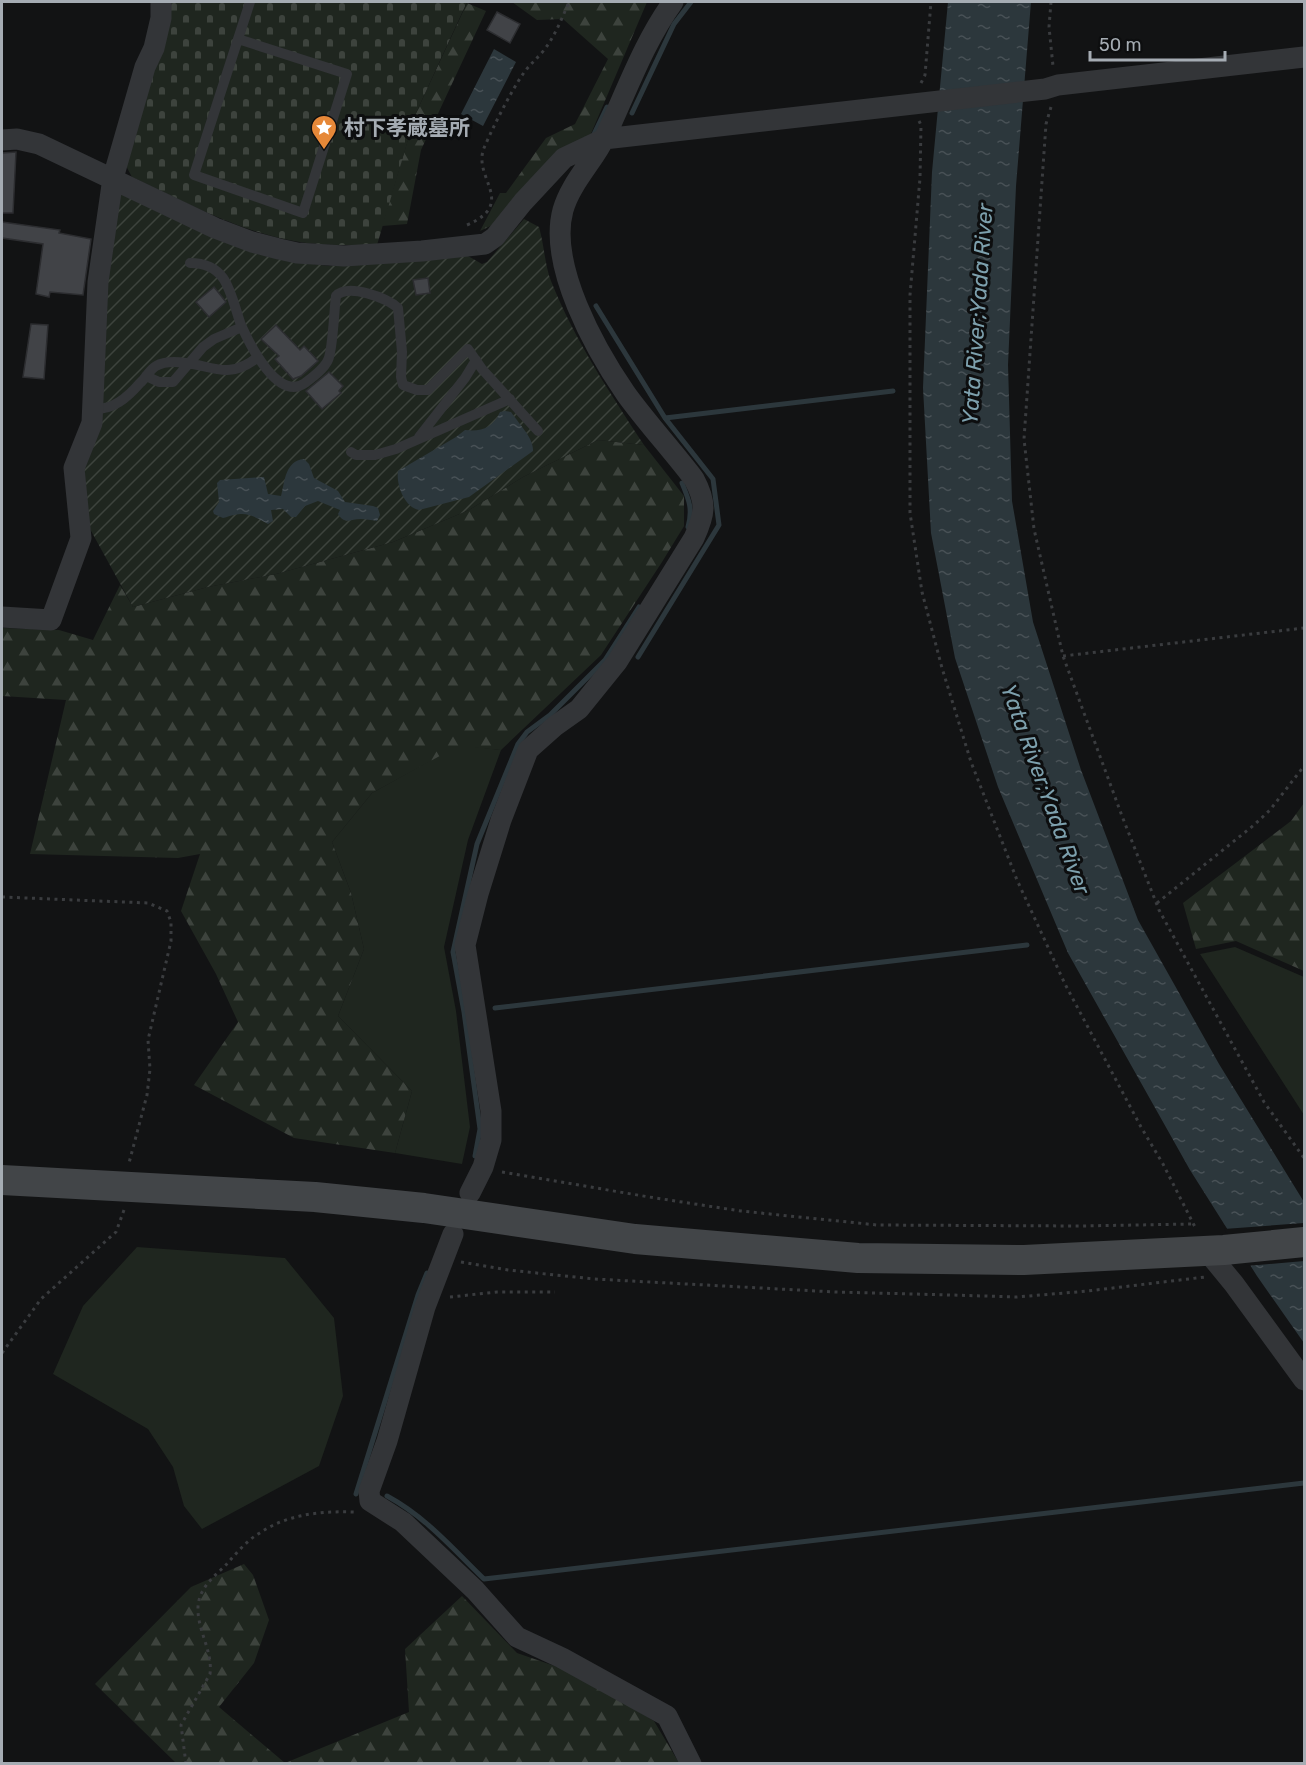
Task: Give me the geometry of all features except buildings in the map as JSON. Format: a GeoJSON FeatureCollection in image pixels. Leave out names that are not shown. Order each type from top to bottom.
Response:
{"type":"FeatureCollection","features":[{"type":"Feature","properties":{"kind":"street"},"geometry":{"type":"LineString","coordinates":[[2,617],[51,620],[81,538],[74,468],[92,423],[98,282],[113,178],[145,67],[154,48],[161,18],[161,2]]}},
{"type":"Feature","properties":{"kind":"street"},"geometry":{"type":"LineString","coordinates":[[470,1193],[483,1167],[491,1140],[490,1111],[465,945],[501,820],[528,750],[579,709],[617,662],[694,538],[704,508],[701,492],[694,479],[626,393],[588,329],[565,273],[560,242],[563,209],[604,139],[649,39],[673,2]]}},
{"type":"Feature","properties":{"kind":"street"},"geometry":{"type":"LineString","coordinates":[[2,140],[17,139],[39,144],[215,228],[252,242],[297,253],[368,256],[485,244],[495,237],[523,202],[564,158],[604,139],[1305,57]]}},
{"type":"Feature","properties":{"kind":"street"},"geometry":{"type":"LineString","coordinates":[[2,1180],[315,1197],[424,1208],[635,1239],[858,1258],[1024,1260],[1305,1242]]}},
{"type":"Feature","properties":{"kind":"street"},"geometry":{"type":"LineString","coordinates":[[453,1234],[431,1293],[387,1441],[369,1491],[370,1501],[403,1522],[475,1590],[517,1637],[562,1658],[667,1716],[691,1764]]}},
{"type":"Feature","properties":{"kind":"street"},"geometry":{"type":"LineString","coordinates":[[1212,1249],[1305,1380]]}},
{"type":"Feature","properties":{"kind":"lane"},"geometry":{"type":"LineString","coordinates":[[238,39],[347,74],[303,213],[194,175],[238,39],[250,2]]}},
{"type":"Feature","properties":{"kind":"lane"},"geometry":{"type":"LineString","coordinates":[[190,263],[207,266],[224,278],[242,327],[258,357],[271,375],[290,387],[300,386],[309,380],[329,358],[336,296],[341,291],[350,290],[391,302],[399,308],[403,385],[417,390],[428,390],[468,349],[538,431]]}},
{"type":"Feature","properties":{"kind":"lane"},"geometry":{"type":"LineString","coordinates":[[146,376],[159,382],[173,382],[208,343],[242,327]]}},
{"type":"Feature","properties":{"kind":"lane"},"geometry":{"type":"LineString","coordinates":[[93,409],[105,409],[115,405],[157,365],[170,362],[191,362],[225,371],[241,369],[258,357]]}},
{"type":"Feature","properties":{"kind":"lane"},"geometry":{"type":"LineString","coordinates":[[418,439],[476,360]]}},
{"type":"Feature","properties":{"kind":"lane"},"geometry":{"type":"LineString","coordinates":[[351,452],[356,455],[375,455],[396,449],[510,399]]}},
{"type":"Feature","properties":{"kind":"path"},"geometry":{"type":"LineString","coordinates":[[467,247],[465,226],[482,219],[492,203],[490,186],[483,165],[483,150],[521,77],[555,33],[569,2]]}},
{"type":"Feature","properties":{"kind":"path"},"geometry":{"type":"LineString","coordinates":[[931,2],[925,75],[910,103],[921,125],[920,178],[910,295],[910,513],[922,592],[970,762],[1017,880],[1065,984],[1141,1127],[1212,1249]]}},
{"type":"Feature","properties":{"kind":"path"},"geometry":{"type":"LineString","coordinates":[[1051,2],[1049,27],[1051,87],[1046,124],[1024,440],[1034,529],[1063,656],[1156,903],[1264,1102],[1305,1158]]}},
{"type":"Feature","properties":{"kind":"path"},"geometry":{"type":"LineString","coordinates":[[1063,656],[1305,628]]}},
{"type":"Feature","properties":{"kind":"path"},"geometry":{"type":"LineString","coordinates":[[1156,903],[1262,818],[1305,766]]}},
{"type":"Feature","properties":{"kind":"path"},"geometry":{"type":"LineString","coordinates":[[2,897],[148,903],[167,911],[171,922],[171,940],[148,1040],[150,1070],[147,1095],[129,1159],[127,1201],[116,1232],[41,1299],[2,1353]]}},
{"type":"Feature","properties":{"kind":"path"},"geometry":{"type":"LineString","coordinates":[[483,1167],[730,1210],[877,1226],[1079,1226],[1212,1249]]}},
{"type":"Feature","properties":{"kind":"path"},"geometry":{"type":"LineString","coordinates":[[443,1259],[508,1270],[605,1280],[835,1292],[1017,1297],[1197,1279],[1212,1249]]}},
{"type":"Feature","properties":{"kind":"path"},"geometry":{"type":"LineString","coordinates":[[431,1293],[454,1298],[497,1292],[555,1292]]}},
{"type":"Feature","properties":{"kind":"path"},"geometry":{"type":"LineString","coordinates":[[186,1764],[181,1725],[210,1674],[211,1665],[199,1619],[198,1607],[203,1589],[256,1535],[272,1525],[294,1516],[327,1511],[359,1512],[370,1501]]}},
{"type":"Feature","properties":{"kind":"green space"},"geometry":{"type":"Polygon","coordinates":[[[169,2],[467,2],[416,113],[377,245],[314,244],[273,236],[231,223],[132,177],[125,164],[169,2]]]}},
{"type":"Feature","properties":{"kind":"green space"},"geometry":{"type":"Polygon","coordinates":[[[512,2],[647,2],[590,136],[497,223],[480,231],[500,193],[506,193],[546,138],[575,124],[608,59],[563,19],[537,20],[512,2]]]}},
{"type":"Feature","properties":{"kind":"green space"},"geometry":{"type":"Polygon","coordinates":[[[467,3],[486,11],[421,150],[407,224],[382,226],[416,113],[467,3]]]}},
{"type":"Feature","properties":{"kind":"green space"},"geometry":{"type":"Polygon","coordinates":[[[117,189],[283,260],[328,266],[468,256],[482,264],[487,262],[524,219],[539,227],[549,275],[570,324],[618,406],[644,445],[598,440],[523,477],[469,510],[393,542],[276,574],[208,587],[133,607],[90,529],[83,465],[117,189]]]}},
{"type":"Feature","properties":{"kind":"green space"},"geometry":{"type":"Polygon","coordinates":[[[598,440],[644,445],[684,496],[684,526],[601,655],[501,750],[458,746],[372,793],[332,842],[351,893],[364,949],[338,1016],[412,1091],[395,1153],[294,1138],[194,1085],[238,1022],[216,974],[181,911],[200,854],[178,858],[30,854],[66,700],[2,696],[2,628],[59,630],[93,640],[120,585],[133,607],[208,587],[276,574],[393,542],[469,510],[523,477],[598,440]]]}},
{"type":"Feature","properties":{"kind":"green space"},"geometry":{"type":"Polygon","coordinates":[[[458,745],[501,750],[468,840],[444,947],[456,1011],[470,1127],[462,1164],[395,1153],[412,1091],[338,1016],[364,949],[351,893],[332,842],[372,793],[458,745]]]}},
{"type":"Feature","properties":{"kind":"green space"},"geometry":{"type":"Polygon","coordinates":[[[1304,803],[1304,971],[1236,941],[1196,949],[1183,903],[1291,821],[1304,803]]]}},
{"type":"Feature","properties":{"kind":"green space"},"geometry":{"type":"Polygon","coordinates":[[[1235,947],[1304,977],[1304,1115],[1200,954],[1235,947]]]}},
{"type":"Feature","properties":{"kind":"green space"},"geometry":{"type":"Polygon","coordinates":[[[137,1247],[285,1258],[334,1318],[343,1396],[319,1466],[202,1529],[184,1506],[173,1467],[148,1429],[53,1374],[83,1306],[137,1247]]]}},
{"type":"Feature","properties":{"kind":"green space"},"geometry":{"type":"Polygon","coordinates":[[[244,1564],[253,1575],[269,1620],[254,1663],[219,1707],[285,1763],[176,1763],[95,1684],[191,1587],[244,1564]]]}},
{"type":"Feature","properties":{"kind":"green space"},"geometry":{"type":"Polygon","coordinates":[[[462,1596],[517,1653],[578,1674],[654,1721],[679,1763],[285,1763],[409,1712],[405,1649],[462,1596]]]}},
{"type":"Feature","properties":{"kind":"water","name":"Yata River;Yada River"},"geometry":{"type":"Polygon","coordinates":[[[948,2],[1031,2],[1016,186],[1008,365],[1012,501],[1033,622],[1081,770],[1138,920],[1219,1064],[1304,1202],[1304,1343],[1257,1276],[1190,1170],[1068,953],[998,787],[955,658],[931,533],[923,388],[932,172],[948,2]]]}},
{"type":"Feature","properties":{"kind":"water"},"geometry":{"type":"Polygon","coordinates":[[[494,49],[516,62],[483,126],[461,114],[494,49]]]}},
{"type":"Feature","properties":{"kind":"water"},"geometry":{"type":"Polygon","coordinates":[[[500,412],[511,412],[525,431],[533,446],[533,451],[469,497],[419,510],[405,500],[398,482],[398,471],[465,430],[486,428],[494,422],[500,412]]]}},
{"type":"Feature","properties":{"kind":"water"},"geometry":{"type":"Polygon","coordinates":[[[304,459],[309,464],[314,478],[338,491],[345,502],[378,508],[380,515],[377,521],[345,520],[338,514],[340,510],[318,501],[305,506],[296,517],[291,517],[283,509],[271,510],[273,521],[268,524],[246,514],[223,518],[214,514],[213,511],[219,502],[217,483],[220,480],[264,477],[268,494],[281,496],[289,468],[304,459]]]}},
{"type":"Feature","properties":{"kind":"pier"},"geometry":{"type":"Polygon","coordinates":[[[1304,1223],[1304,1261],[1247,1266],[1224,1229],[1304,1223]]]}},
{"type":"Feature","properties":{"kind":"waterway"},"geometry":{"type":"LineString","coordinates":[[632,113],[674,24],[691,2]]}},
{"type":"Feature","properties":{"kind":"waterway"},"geometry":{"type":"LineString","coordinates":[[594,134],[607,107]]}},
{"type":"Feature","properties":{"kind":"waterway"},"geometry":{"type":"LineString","coordinates":[[596,306],[665,418],[713,479],[719,525],[638,657]]}},
{"type":"Feature","properties":{"kind":"waterway"},"geometry":{"type":"LineString","coordinates":[[665,418],[893,391]]}},
{"type":"Feature","properties":{"kind":"waterway"},"geometry":{"type":"LineString","coordinates":[[682,483],[690,505],[688,527]]}},
{"type":"Feature","properties":{"kind":"waterway"},"geometry":{"type":"LineString","coordinates":[[475,1156],[480,1129],[464,1012],[453,952],[477,844],[518,744],[527,732],[550,715],[605,660],[639,607]]}},
{"type":"Feature","properties":{"kind":"waterway"},"geometry":{"type":"LineString","coordinates":[[495,1008],[1027,945]]}},
{"type":"Feature","properties":{"kind":"waterway"},"geometry":{"type":"LineString","coordinates":[[356,1494],[418,1295],[427,1273]]}},
{"type":"Feature","properties":{"kind":"waterway"},"geometry":{"type":"LineString","coordinates":[[387,1496],[427,1524],[484,1579],[1304,1483]]}},
{"type":"Feature","properties":{"kind":"place","name":"村下孝蔵墓所"},"geometry":{"type":"Point","coordinates":[324,151]}}]}
